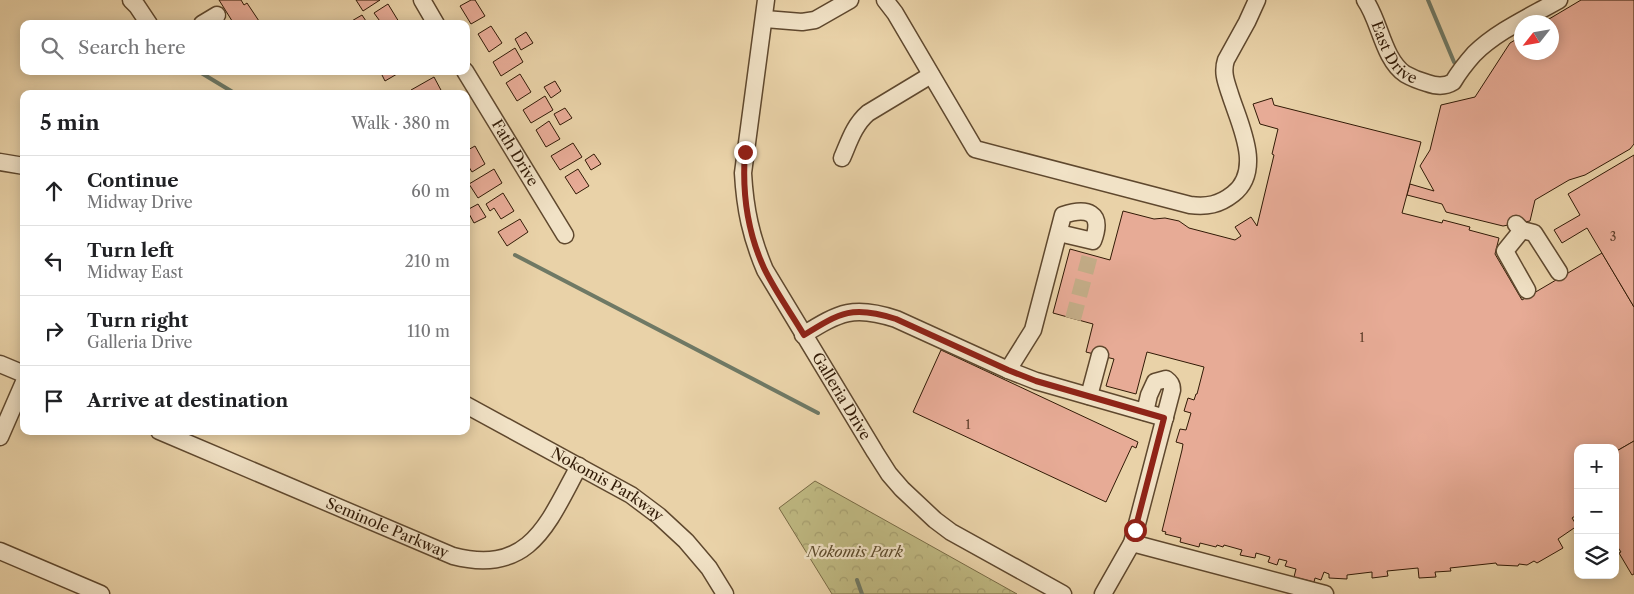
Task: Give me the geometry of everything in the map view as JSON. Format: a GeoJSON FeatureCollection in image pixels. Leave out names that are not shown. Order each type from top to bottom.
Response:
{"type":"FeatureCollection","features":[{"type":"Feature","properties":{"kind":"street"},"geometry":{"type":"LineString","coordinates":[[131,0],[146,20]]}},
{"type":"Feature","properties":{"kind":"street"},"geometry":{"type":"LineString","coordinates":[[422,0],[434,20]]}},
{"type":"Feature","properties":{"kind":"street","name":"Galleria Drive"},"geometry":{"type":"LineString","coordinates":[[766,0],[765,20],[743,173],[748,223],[762,263],[884,466],[902,489],[919,507],[951,532],[1063,594]]}},
{"type":"Feature","properties":{"kind":"street"},"geometry":{"type":"LineString","coordinates":[[765,20],[802,22],[815,20],[850,0]]}},
{"type":"Feature","properties":{"kind":"street"},"geometry":{"type":"LineString","coordinates":[[885,0],[975,148],[1190,205],[1204,206],[1224,201],[1236,192],[1245,179],[1247,172],[1249,156],[1226,83],[1224,68],[1226,60],[1257,0]]}},
{"type":"Feature","properties":{"kind":"street","name":"East Drive"},"geometry":{"type":"LineString","coordinates":[[1365,0],[1388,52],[1398,68],[1416,80],[1435,85],[1453,82],[1468,61],[1500,34],[1559,0]]}},
{"type":"Feature","properties":{"kind":"street","name":"Fath Drive"},"geometry":{"type":"LineString","coordinates":[[467,75],[565,235]]}},
{"type":"Feature","properties":{"kind":"street"},"geometry":{"type":"LineString","coordinates":[[842,158],[862,118],[931,75]]}},
{"type":"Feature","properties":{"kind":"street"},"geometry":{"type":"LineString","coordinates":[[0,162],[20,165]]}},
{"type":"Feature","properties":{"kind":"street"},"geometry":{"type":"LineString","coordinates":[[1008,370],[1033,330],[1058,233],[1063,215],[1073,211],[1086,212],[1094,216],[1098,224],[1092,248],[1058,233]]}},
{"type":"Feature","properties":{"kind":"street"},"geometry":{"type":"LineString","coordinates":[[1527,290],[1505,251],[1519,227],[1534,233],[1559,272]]}},
{"type":"Feature","properties":{"kind":"street"},"geometry":{"type":"LineString","coordinates":[[804,335],[840,315],[860,311],[878,313],[896,319],[1036,381],[1164,418]]}},
{"type":"Feature","properties":{"kind":"street"},"geometry":{"type":"LineString","coordinates":[[1089,396],[1100,355]]}},
{"type":"Feature","properties":{"kind":"street"},"geometry":{"type":"LineString","coordinates":[[0,364],[20,372]]}},
{"type":"Feature","properties":{"kind":"street"},"geometry":{"type":"LineString","coordinates":[[1103,594],[1132,543],[1172,390],[1172,385],[1166,379],[1155,382],[1149,395],[1145,412]]}},
{"type":"Feature","properties":{"kind":"street"},"geometry":{"type":"LineString","coordinates":[[0,437],[20,391]]}},
{"type":"Feature","properties":{"kind":"street","name":"Nokomis Parkway"},"geometry":{"type":"LineString","coordinates":[[470,407],[631,494],[686,541],[709,568],[725,594]]}},
{"type":"Feature","properties":{"kind":"street","name":"Seminole Parkway"},"geometry":{"type":"LineString","coordinates":[[168,435],[453,556],[467,560],[498,560],[524,548],[536,538],[579,466]]}},
{"type":"Feature","properties":{"kind":"street"},"geometry":{"type":"LineString","coordinates":[[1132,543],[1325,594]]}},
{"type":"Feature","properties":{"kind":"street"},"geometry":{"type":"LineString","coordinates":[[0,551],[100,594]]}},
{"type":"Feature","properties":{"kind":"green space","name":"Nokomis Park"},"geometry":{"type":"Polygon","coordinates":[[[815,481],[1017,594],[832,594],[779,508],[815,481]]]}},
{"type":"Feature","properties":{"kind":"building"},"geometry":{"type":"Polygon","coordinates":[[[219,0],[241,0],[244,5],[247,3],[258,20],[232,20],[219,0]]]}},
{"type":"Feature","properties":{"kind":"building"},"geometry":{"type":"Polygon","coordinates":[[[356,0],[380,0],[363,11],[356,0]]]}},
{"type":"Feature","properties":{"kind":"building"},"geometry":{"type":"Polygon","coordinates":[[[475,0],[485,16],[471,24],[460,6],[475,0]]]}},
{"type":"Feature","properties":{"kind":"building"},"geometry":{"type":"Polygon","coordinates":[[[1581,0],[1634,0],[1634,144],[1630,149],[1585,175],[1569,180],[1535,200],[1530,221],[1503,226],[1446,212],[1442,204],[1407,195],[1410,184],[1434,191],[1420,166],[1430,150],[1441,105],[1475,97],[1510,43],[1514,41],[1514,60],[1559,60],[1559,15],[1556,15],[1581,0]]]}},
{"type":"Feature","properties":{"kind":"building"},"geometry":{"type":"Polygon","coordinates":[[[388,4],[398,20],[379,20],[374,13],[388,4]]]}},
{"type":"Feature","properties":{"kind":"building"},"geometry":{"type":"Polygon","coordinates":[[[362,15],[365,20],[353,20],[362,15]]]}},
{"type":"Feature","properties":{"kind":"building"},"geometry":{"type":"Polygon","coordinates":[[[491,26],[502,43],[489,52],[478,34],[491,26]]]}},
{"type":"Feature","properties":{"kind":"building"},"geometry":{"type":"Polygon","coordinates":[[[526,32],[533,43],[521,50],[515,39],[526,32]]]}},
{"type":"Feature","properties":{"kind":"building"},"geometry":{"type":"Polygon","coordinates":[[[515,48],[523,62],[501,76],[493,62],[515,48]]]}},
{"type":"Feature","properties":{"kind":"building"},"geometry":{"type":"Polygon","coordinates":[[[520,74],[531,92],[517,101],[506,83],[520,74]]]}},
{"type":"Feature","properties":{"kind":"building"},"geometry":{"type":"Polygon","coordinates":[[[382,75],[395,75],[385,81],[382,75]]]}},
{"type":"Feature","properties":{"kind":"building"},"geometry":{"type":"Polygon","coordinates":[[[434,77],[441,90],[411,90],[434,77]]]}},
{"type":"Feature","properties":{"kind":"building"},"geometry":{"type":"Polygon","coordinates":[[[555,81],[561,91],[551,98],[544,87],[555,81]]]}},
{"type":"Feature","properties":{"kind":"building"},"geometry":{"type":"Polygon","coordinates":[[[545,96],[553,110],[531,123],[523,110],[545,96]]]}},
{"type":"Feature","properties":{"kind":"building"},"geometry":{"type":"Polygon","coordinates":[[[1272,98],[1274,105],[1421,142],[1402,213],[1442,223],[1443,220],[1470,227],[1469,230],[1499,238],[1495,254],[1522,300],[1602,253],[1634,307],[1634,441],[1619,450],[1619,444],[1574,444],[1574,517],[1572,518],[1574,528],[1558,539],[1563,548],[1537,563],[1534,561],[1527,565],[1497,565],[1496,563],[1450,568],[1451,571],[1435,572],[1436,577],[1419,578],[1418,568],[1387,571],[1388,576],[1372,578],[1372,572],[1347,575],[1347,579],[1329,578],[1329,574],[1324,572],[1321,580],[1315,578],[1314,582],[1294,577],[1296,569],[1285,566],[1287,561],[1279,559],[1277,565],[1268,562],[1270,557],[1256,553],[1255,558],[1240,555],[1242,550],[1224,545],[1223,547],[1217,545],[1216,547],[1200,543],[1199,547],[1180,542],[1181,538],[1165,534],[1166,532],[1162,531],[1183,444],[1176,442],[1180,429],[1186,430],[1191,413],[1184,411],[1188,398],[1194,400],[1197,394],[1204,367],[1147,352],[1136,394],[1106,386],[1114,359],[1086,352],[1093,324],[1053,313],[1070,249],[1110,260],[1123,211],[1154,219],[1165,218],[1179,221],[1189,228],[1235,240],[1241,236],[1235,227],[1251,217],[1257,226],[1274,155],[1272,154],[1278,129],[1260,124],[1253,104],[1272,98]]]}},
{"type":"Feature","properties":{"kind":"building"},"geometry":{"type":"Polygon","coordinates":[[[565,108],[572,118],[560,125],[554,114],[565,108]]]}},
{"type":"Feature","properties":{"kind":"building"},"geometry":{"type":"Polygon","coordinates":[[[549,121],[560,139],[546,147],[536,130],[549,121]]]}},
{"type":"Feature","properties":{"kind":"building"},"geometry":{"type":"Polygon","coordinates":[[[573,143],[582,157],[560,170],[551,156],[573,143]]]}},
{"type":"Feature","properties":{"kind":"building"},"geometry":{"type":"Polygon","coordinates":[[[475,146],[485,164],[472,172],[470,169],[470,149],[475,146]]]}},
{"type":"Feature","properties":{"kind":"building"},"geometry":{"type":"Polygon","coordinates":[[[594,154],[601,164],[591,170],[585,160],[594,154]]]}},
{"type":"Feature","properties":{"kind":"building"},"geometry":{"type":"Polygon","coordinates":[[[1634,155],[1634,307],[1587,228],[1562,243],[1554,230],[1580,215],[1568,194],[1634,155]]]}},
{"type":"Feature","properties":{"kind":"building"},"geometry":{"type":"Polygon","coordinates":[[[494,169],[502,183],[478,198],[470,183],[494,169]]]}},
{"type":"Feature","properties":{"kind":"building"},"geometry":{"type":"Polygon","coordinates":[[[578,169],[589,186],[576,194],[565,177],[578,169]]]}},
{"type":"Feature","properties":{"kind":"building"},"geometry":{"type":"Polygon","coordinates":[[[503,193],[514,211],[501,219],[494,208],[490,211],[486,204],[503,193]]]}},
{"type":"Feature","properties":{"kind":"building"},"geometry":{"type":"Polygon","coordinates":[[[478,204],[486,217],[474,223],[470,216],[470,208],[478,204]]]}},
{"type":"Feature","properties":{"kind":"building"},"geometry":{"type":"Polygon","coordinates":[[[520,219],[528,232],[507,246],[498,232],[520,219]]]}},
{"type":"Feature","properties":{"kind":"building"},"geometry":{"type":"Polygon","coordinates":[[[941,350],[1138,442],[1136,448],[1132,446],[1106,502],[913,412],[941,350]]]}},
{"type":"Feature","properties":{"kind":"building"},"geometry":{"type":"Polygon","coordinates":[[[1634,441],[1634,574],[1632,575],[1619,553],[1621,552],[1619,549],[1619,450],[1634,441]]]}},
{"type":"Feature","properties":{"kind":"waterway"},"geometry":{"type":"LineString","coordinates":[[1428,0],[1454,62]]}},
{"type":"Feature","properties":{"kind":"waterway"},"geometry":{"type":"LineString","coordinates":[[205,75],[229,90]]}},
{"type":"Feature","properties":{"kind":"waterway"},"geometry":{"type":"LineString","coordinates":[[515,255],[818,413]]}},
{"type":"Feature","properties":{"kind":"waterway"},"geometry":{"type":"LineString","coordinates":[[857,580],[862,594]]}},
{"type":"Feature","properties":{"kind":"tunnel"},"geometry":{"type":"LineString","coordinates":[[1073,319],[1090,255]]}},
{"type":"Feature","properties":{"kind":"route"},"geometry":{"type":"LineString","coordinates":[[745,152],[743,173],[745,202],[748,223],[756,250],[765,270],[804,335],[834,316],[860,311],[878,313],[896,319],[1036,381],[1164,418],[1135,530]]}}]}
